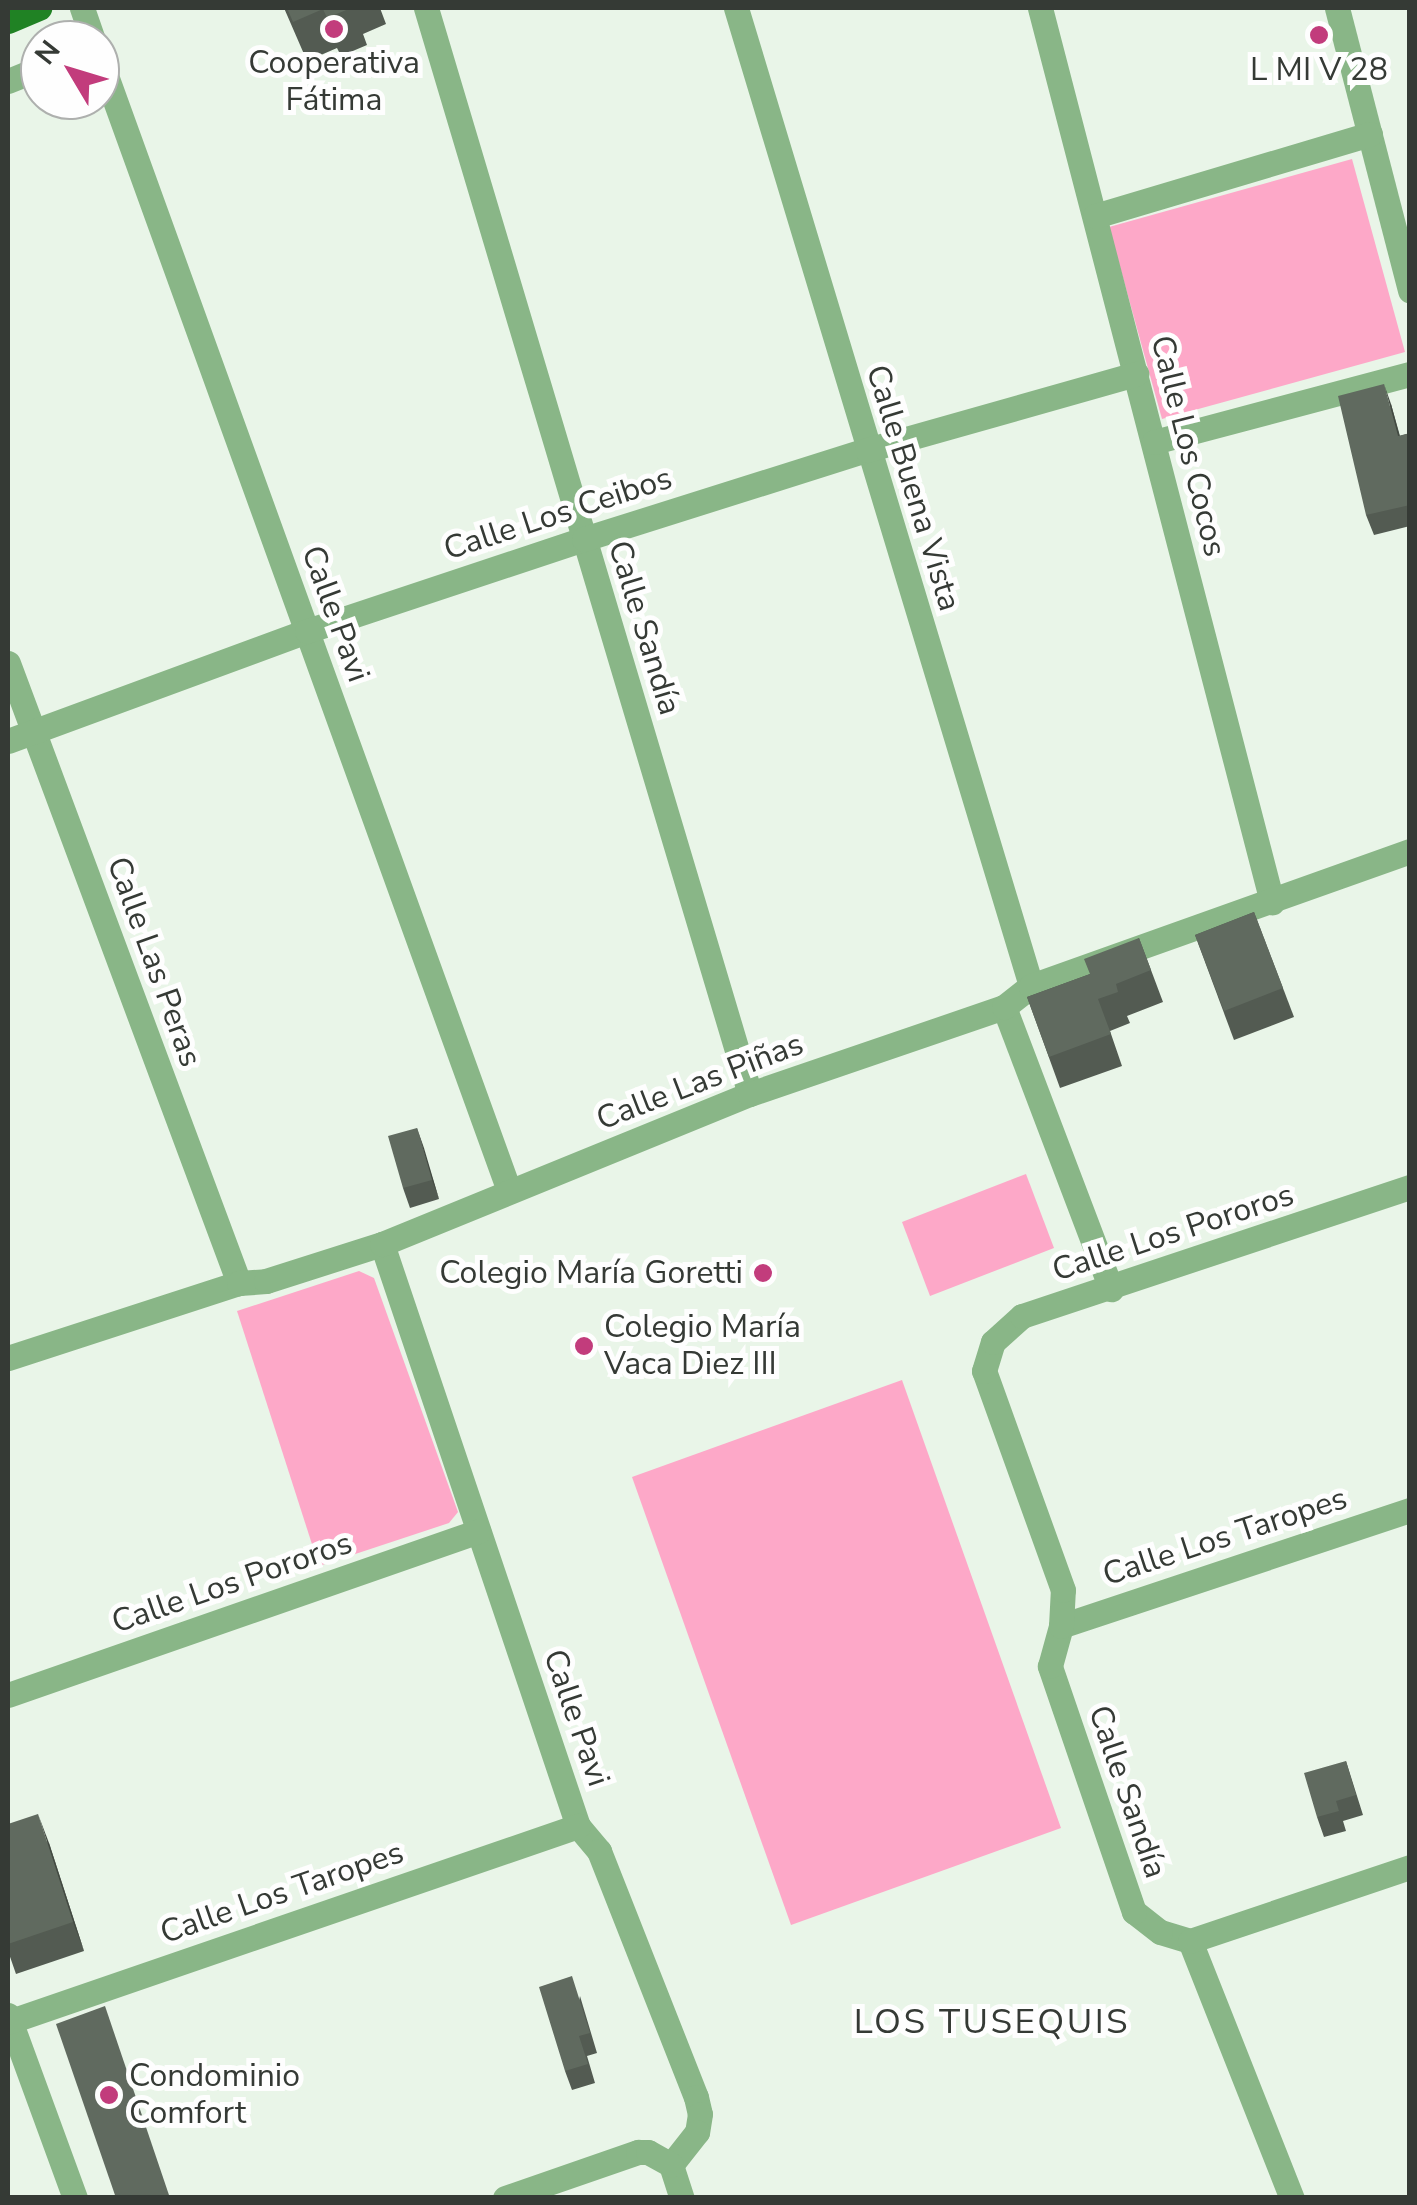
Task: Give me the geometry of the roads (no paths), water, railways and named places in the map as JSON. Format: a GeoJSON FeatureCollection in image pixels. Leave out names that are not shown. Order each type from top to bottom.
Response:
{"type":"FeatureCollection","features":[{"type":"Feature","properties":{"kind":"main road"},"geometry":{"type":"LineString","coordinates":[[8,21],[40,8]]}},
{"type":"Feature","properties":{"kind":"street","name":"Calle Sandía"},"geometry":{"type":"LineString","coordinates":[[426,8],[750,1094]]}},
{"type":"Feature","properties":{"kind":"street","name":"Calle Buena Vista"},"geometry":{"type":"LineString","coordinates":[[736,8],[1031,986]]}},
{"type":"Feature","properties":{"kind":"street","name":"Calle Los Cocos"},"geometry":{"type":"LineString","coordinates":[[1040,8],[1272,902]]}},
{"type":"Feature","properties":{"kind":"street"},"geometry":{"type":"LineString","coordinates":[[1337,8],[1409,285]]}},
{"type":"Feature","properties":{"kind":"street","name":"Calle Pavi"},"geometry":{"type":"LineString","coordinates":[[120,115],[509,1191]]}},
{"type":"Feature","properties":{"kind":"street"},"geometry":{"type":"LineString","coordinates":[[1095,216],[1370,134]]}},
{"type":"Feature","properties":{"kind":"street","name":"Calle Los Ceibos"},"geometry":{"type":"LineString","coordinates":[[8,741],[306,631],[584,539],[867,450],[1136,374]]}},
{"type":"Feature","properties":{"kind":"street"},"geometry":{"type":"LineString","coordinates":[[1154,442],[1410,374]]}},
{"type":"Feature","properties":{"kind":"street","name":"Calle Las Peras"},"geometry":{"type":"LineString","coordinates":[[8,663],[240,1284]]}},
{"type":"Feature","properties":{"kind":"street","name":"Calle Las Piñas"},"geometry":{"type":"LineString","coordinates":[[8,1358],[240,1284],[266,1281],[382,1244],[750,1094],[1004,1008],[1031,986],[1410,851]]}},
{"type":"Feature","properties":{"kind":"street"},"geometry":{"type":"LineString","coordinates":[[1004,1008],[1111,1289]]}},
{"type":"Feature","properties":{"kind":"street","name":"Calle Los Pororos"},"geometry":{"type":"LineString","coordinates":[[984,1371],[993,1342],[1022,1316],[1410,1187]]}},
{"type":"Feature","properties":{"kind":"street","name":"Calle Pavi"},"geometry":{"type":"LineString","coordinates":[[382,1244],[578,1826],[599,1850],[696,2097],[700,2114],[697,2132],[671,2165]]}},
{"type":"Feature","properties":{"kind":"street","name":"Calle Sandía"},"geometry":{"type":"LineString","coordinates":[[984,1371],[1063,1590],[1061,1626],[1050,1666],[1134,1912],[1160,1932],[1190,1941]]}},
{"type":"Feature","properties":{"kind":"street","name":"Calle Los Taropes"},"geometry":{"type":"LineString","coordinates":[[1061,1626],[1410,1510]]}},
{"type":"Feature","properties":{"kind":"street","name":"Calle Los Pororos"},"geometry":{"type":"LineString","coordinates":[[8,1695],[478,1531]]}},
{"type":"Feature","properties":{"kind":"street","name":"Calle Los Taropes"},"geometry":{"type":"LineString","coordinates":[[8,2019],[578,1826]]}},
{"type":"Feature","properties":{"kind":"street"},"geometry":{"type":"LineString","coordinates":[[1292,2198],[1190,1941],[1410,1867]]}},
{"type":"Feature","properties":{"kind":"street"},"geometry":{"type":"LineString","coordinates":[[8,2019],[75,2198]]}},
{"type":"Feature","properties":{"kind":"street"},"geometry":{"type":"LineString","coordinates":[[505,2198],[638,2152],[648,2152],[671,2165],[682,2198]]}},
{"type":"Feature","properties":{"kind":"place","name":"Cooperativa Fátima"},"geometry":{"type":"Point","coordinates":[334,29]}},
{"type":"Feature","properties":{"kind":"place","name":"L MI V 28"},"geometry":{"type":"Point","coordinates":[1319,35]}},
{"type":"Feature","properties":{"kind":"place","name":"Colegio María Goretti"},"geometry":{"type":"Point","coordinates":[763,1273]}},
{"type":"Feature","properties":{"kind":"place","name":"Colegio María Vaca Diez III"},"geometry":{"type":"Point","coordinates":[584,1346]}},
{"type":"Feature","properties":{"kind":"place","name":"Condominio Comfort"},"geometry":{"type":"Point","coordinates":[109,2095]}},
{"type":"Feature","properties":{"kind":"district","name":"LOS TUSEQUIS"},"geometry":{"type":"Point","coordinates":[992,2022]}}]}
